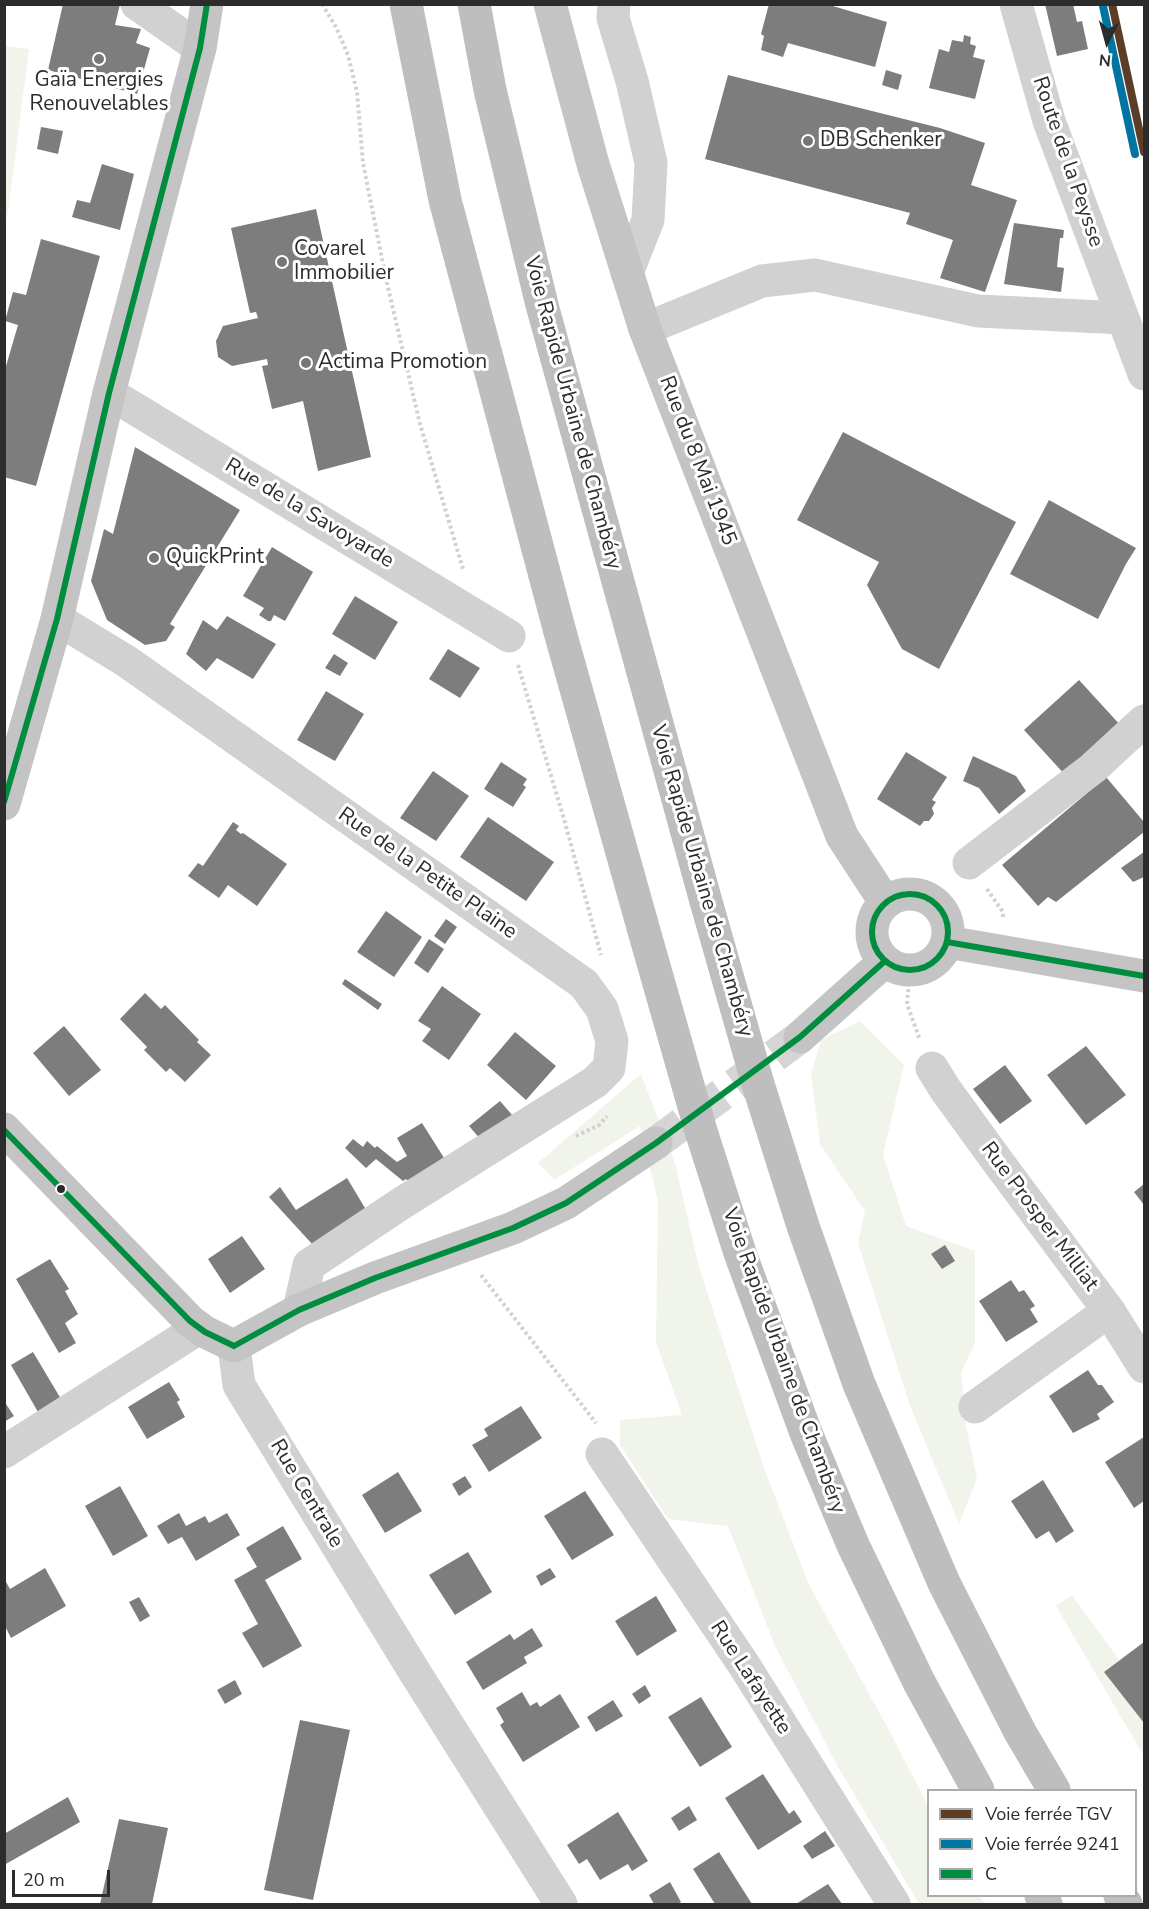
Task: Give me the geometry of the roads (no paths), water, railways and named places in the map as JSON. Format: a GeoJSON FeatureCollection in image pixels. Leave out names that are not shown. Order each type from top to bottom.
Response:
{"type":"FeatureCollection","features":[{"type":"Feature","properties":{"kind":"highway","name":"Voie Rapide Urbaine de Chambéry"},"geometry":{"type":"LineString","coordinates":[[406,4],[445,200],[560,632],[654,967],[736,1242],[806,1433],[852,1545],[919,1682],[977,1789]]}},
{"type":"Feature","properties":{"kind":"highway","name":"Voie Rapide Urbaine de Chambéry"},"geometry":{"type":"LineString","coordinates":[[474,4],[490,90],[545,317],[758,1084],[803,1226],[860,1384],[944,1583],[1020,1732],[1053,1789]]}},
{"type":"Feature","properties":{"kind":"main road"},"geometry":{"type":"LineString","coordinates":[[4,804],[57,620],[109,393],[200,48],[207,4]]}},
{"type":"Feature","properties":{"kind":"main road","name":"Rue du 8 Mai 1945"},"geometry":{"type":"LineString","coordinates":[[550,4],[593,164],[645,329],[842,836],[885,902]]}},
{"type":"Feature","properties":{"kind":"main road"},"geometry":{"type":"LineString","coordinates":[[911,893],[924,896],[936,904],[944,914],[948,928],[947,942],[942,953],[934,962],[922,968],[901,969],[885,961],[878,954],[871,936],[874,917],[885,902],[897,895],[911,893]]}},
{"type":"Feature","properties":{"kind":"main road"},"geometry":{"type":"LineString","coordinates":[[947,942],[1144,976]]}},
{"type":"Feature","properties":{"kind":"main road"},"geometry":{"type":"LineString","coordinates":[[800,1037],[885,961]]}},
{"type":"Feature","properties":{"kind":"main road"},"geometry":{"type":"LineString","coordinates":[[4,1129],[190,1321],[234,1346],[299,1310],[375,1278],[513,1228],[566,1203],[656,1143]]}},
{"type":"Feature","properties":{"kind":"street"},"geometry":{"type":"LineString","coordinates":[[137,4],[200,48]]}},
{"type":"Feature","properties":{"kind":"street"},"geometry":{"type":"LineString","coordinates":[[614,4],[613,18],[632,81],[651,164],[648,220],[627,273]]}},
{"type":"Feature","properties":{"kind":"street","name":"Route de la Peysse"},"geometry":{"type":"LineString","coordinates":[[1016,4],[1048,121],[1144,374]]}},
{"type":"Feature","properties":{"kind":"street"},"geometry":{"type":"LineString","coordinates":[[645,329],[762,281],[815,275],[978,310],[1123,318]]}},
{"type":"Feature","properties":{"kind":"street","name":"Rue de la Savoyarde"},"geometry":{"type":"LineString","coordinates":[[109,393],[509,636]]}},
{"type":"Feature","properties":{"kind":"street","name":"Rue de la Petite Plaine"},"geometry":{"type":"LineString","coordinates":[[57,620],[126,661],[584,984],[602,1009],[612,1041],[609,1068],[595,1082],[309,1265],[299,1310]]}},
{"type":"Feature","properties":{"kind":"street"},"geometry":{"type":"LineString","coordinates":[[969,863],[1093,768],[1144,721]]}},
{"type":"Feature","properties":{"kind":"street","name":"Rue Prosper Milliat"},"geometry":{"type":"LineString","coordinates":[[932,1068],[998,1162],[1109,1311],[1144,1368]]}},
{"type":"Feature","properties":{"kind":"street"},"geometry":{"type":"LineString","coordinates":[[975,1407],[1109,1311]]}},
{"type":"Feature","properties":{"kind":"street"},"geometry":{"type":"LineString","coordinates":[[4,1452],[199,1328]]}},
{"type":"Feature","properties":{"kind":"street","name":"Rue Centrale"},"geometry":{"type":"LineString","coordinates":[[234,1346],[239,1385],[561,1905]]}},
{"type":"Feature","properties":{"kind":"street","name":"Rue Lafayette"},"geometry":{"type":"LineString","coordinates":[[602,1454],[744,1665],[894,1905]]}},
{"type":"Feature","properties":{"kind":"tunnel"},"geometry":{"type":"LineString","coordinates":[[656,1143],[800,1037]]}},
{"type":"Feature","properties":{"kind":"rail line","name":"TGV"},"geometry":{"type":"LineString","coordinates":[[1112,4],[1144,152]]}},
{"type":"Feature","properties":{"kind":"rail line","name":"9241"},"geometry":{"type":"LineString","coordinates":[[1103,6],[1135,154]]}},
{"type":"Feature","properties":{"kind":"place","name":"Gaïa Energies Renouvelables"},"geometry":{"type":"Point","coordinates":[99,59]}},
{"type":"Feature","properties":{"kind":"place","name":"DB Schenker"},"geometry":{"type":"Point","coordinates":[808,141]}},
{"type":"Feature","properties":{"kind":"place","name":"Covarel Immobilier"},"geometry":{"type":"Point","coordinates":[282,262]}},
{"type":"Feature","properties":{"kind":"place","name":"Actima Promotion"},"geometry":{"type":"Point","coordinates":[306,363]}},
{"type":"Feature","properties":{"kind":"place","name":"QuickPrint"},"geometry":{"type":"Point","coordinates":[154,558]}}]}
